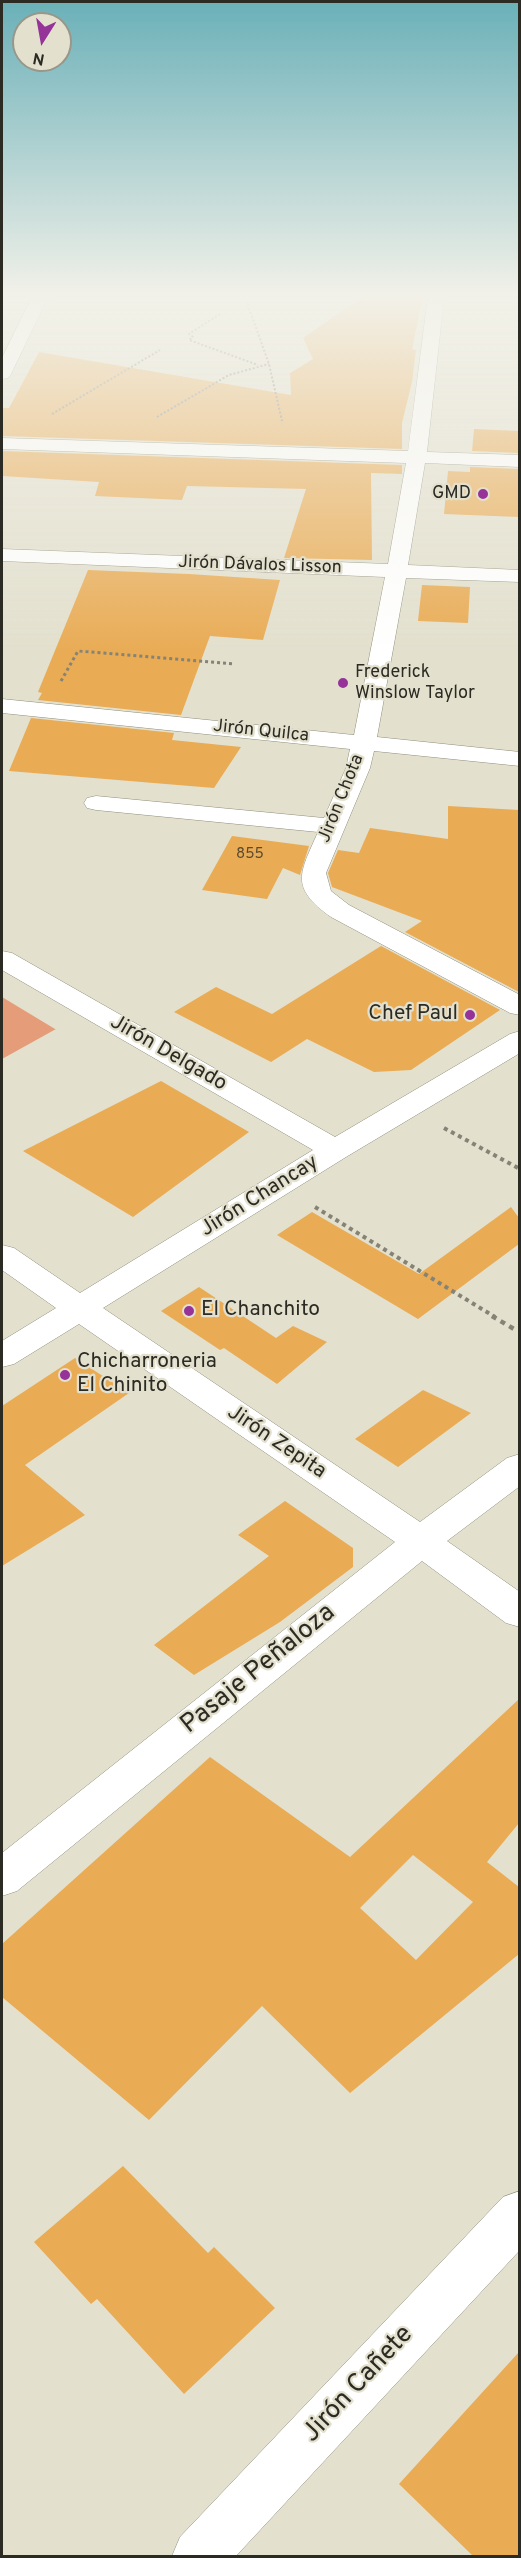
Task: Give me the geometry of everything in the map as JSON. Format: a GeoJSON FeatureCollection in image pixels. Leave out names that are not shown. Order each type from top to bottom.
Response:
{"type":"FeatureCollection","features":[{"type":"Feature","properties":{"kind":"street","name":"Jirón Chota"},"geometry":{"type":"LineString","coordinates":[[422,416],[417,456],[376,689],[364,743],[358,768],[331,826],[313,873],[315,889],[324,900],[340,911],[519,1007]]}},
{"type":"Feature","properties":{"kind":"street"},"geometry":{"type":"LineString","coordinates":[[2,443],[519,461]]}},
{"type":"Feature","properties":{"kind":"street","name":"Jirón Dávalos Lisson"},"geometry":{"type":"LineString","coordinates":[[2,555],[519,576]]}},
{"type":"Feature","properties":{"kind":"street","name":"Jirón Quilca"},"geometry":{"type":"LineString","coordinates":[[2,706],[519,759]]}},
{"type":"Feature","properties":{"kind":"street"},"geometry":{"type":"LineString","coordinates":[[96,803],[331,826]]}},
{"type":"Feature","properties":{"kind":"street","name":"Jirón Delgado"},"geometry":{"type":"LineString","coordinates":[[2,959],[335,1150]]}},
{"type":"Feature","properties":{"kind":"street","name":"Jirón Chancay"},"geometry":{"type":"LineString","coordinates":[[2,1356],[335,1150],[519,1040]]}},
{"type":"Feature","properties":{"kind":"street","name":"Jirón Zepita"},"geometry":{"type":"LineString","coordinates":[[2,1255],[420,1541],[519,1613]]}},
{"type":"Feature","properties":{"kind":"street","name":"Pasaje Peñaloza"},"geometry":{"type":"LineString","coordinates":[[2,1878],[420,1541],[519,1467]]}},
{"type":"Feature","properties":{"kind":"street","name":"Jirón Cañete"},"geometry":{"type":"LineString","coordinates":[[199,2556],[519,2214]]}},
{"type":"Feature","properties":{"kind":"path"},"geometry":{"type":"LineString","coordinates":[[135,447],[146,423],[158,416]]}},
{"type":"Feature","properties":{"kind":"path"},"geometry":{"type":"LineString","coordinates":[[282,416],[283,452]]}},
{"type":"Feature","properties":{"kind":"path"},"geometry":{"type":"LineString","coordinates":[[44,711],[78,651],[235,664]]}},
{"type":"Feature","properties":{"kind":"path"},"geometry":{"type":"LineString","coordinates":[[406,1107],[519,1169]]}},
{"type":"Feature","properties":{"kind":"path"},"geometry":{"type":"LineString","coordinates":[[279,1185],[514,1329]]}},
{"type":"Feature","properties":{"kind":"shaded area"},"geometry":{"type":"Polygon","coordinates":[[[2,997],[55,1029],[56,1029],[2,1059],[2,997]]]}},
{"type":"Feature","properties":{"kind":"building"},"geometry":{"type":"Polygon","coordinates":[[[2,416],[404,416],[402,449],[2,436],[2,416]]]}},
{"type":"Feature","properties":{"kind":"building"},"geometry":{"type":"Polygon","coordinates":[[[474,429],[518,431],[519,453],[472,451],[474,429]]]}},
{"type":"Feature","properties":{"kind":"building"},"geometry":{"type":"Polygon","coordinates":[[[2,451],[402,465],[402,474],[371,473],[372,560],[284,558],[306,489],[187,486],[182,500],[95,496],[99,482],[2,476],[2,451]]]}},
{"type":"Feature","properties":{"kind":"building","name":"GMD"},"geometry":{"type":"Polygon","coordinates":[[[470,467],[519,469],[519,517],[444,514],[448,471],[470,472],[470,467]]]}},
{"type":"Feature","properties":{"kind":"building"},"geometry":{"type":"Polygon","coordinates":[[[88,570],[280,580],[263,640],[210,636],[181,715],[38,700],[42,693],[38,692],[88,570]]]}},
{"type":"Feature","properties":{"kind":"building"},"geometry":{"type":"Polygon","coordinates":[[[422,585],[470,587],[468,623],[418,621],[422,585]]]}},
{"type":"Feature","properties":{"kind":"building"},"geometry":{"type":"Polygon","coordinates":[[[31,718],[174,733],[172,740],[241,747],[214,788],[9,771],[31,718]]]}},
{"type":"Feature","properties":{"kind":"building"},"geometry":{"type":"Polygon","coordinates":[[[448,806],[519,810],[519,992],[405,932],[422,921],[332,887],[328,873],[338,850],[359,853],[370,828],[448,839],[448,806]]]}},
{"type":"Feature","properties":{"kind":"building"},"geometry":{"type":"Polygon","coordinates":[[[232,836],[309,846],[300,875],[283,868],[267,899],[202,890],[232,836]]]}},
{"type":"Feature","properties":{"kind":"building"},"geometry":{"type":"Polygon","coordinates":[[[381,946],[500,1010],[411,1070],[374,1072],[307,1039],[271,1062],[174,1012],[216,987],[272,1014],[381,946]]]}},
{"type":"Feature","properties":{"kind":"building"},"geometry":{"type":"Polygon","coordinates":[[[161,1081],[249,1132],[133,1217],[23,1151],[161,1081]]]}},
{"type":"Feature","properties":{"kind":"building"},"geometry":{"type":"Polygon","coordinates":[[[511,1207],[519,1218],[519,1244],[418,1319],[277,1235],[312,1212],[419,1274],[511,1207]]]}},
{"type":"Feature","properties":{"kind":"building"},"geometry":{"type":"Polygon","coordinates":[[[199,1287],[276,1338],[293,1326],[327,1342],[277,1384],[224,1348],[220,1350],[161,1311],[199,1287]]]}},
{"type":"Feature","properties":{"kind":"building"},"geometry":{"type":"Polygon","coordinates":[[[75,1358],[129,1393],[25,1465],[85,1515],[2,1566],[2,1406],[75,1358]]]}},
{"type":"Feature","properties":{"kind":"building"},"geometry":{"type":"Polygon","coordinates":[[[423,1390],[471,1413],[398,1467],[355,1439],[423,1390]]]}},
{"type":"Feature","properties":{"kind":"building"},"geometry":{"type":"Polygon","coordinates":[[[285,1501],[353,1548],[353,1567],[280,1622],[194,1675],[154,1645],[269,1556],[238,1535],[285,1501]]]}},
{"type":"Feature","properties":{"kind":"building"},"geometry":{"type":"Polygon","coordinates":[[[519,1699],[519,1823],[487,1862],[519,1887],[519,1954],[350,2093],[262,2006],[149,2120],[2,1997],[2,1944],[210,1757],[350,1857],[519,1699]],[[413,1855],[360,1908],[416,1960],[473,1902],[413,1855]]]}},
{"type":"Feature","properties":{"kind":"building"},"geometry":{"type":"Polygon","coordinates":[[[123,2166],[208,2253],[214,2247],[275,2308],[184,2394],[97,2299],[91,2304],[34,2242],[123,2166]]]}},
{"type":"Feature","properties":{"kind":"building"},"geometry":{"type":"Polygon","coordinates":[[[519,2352],[519,2556],[473,2556],[399,2484],[519,2352]]]}},
{"type":"Feature","properties":{"kind":"place","name":"GMD"},"geometry":{"type":"Point","coordinates":[483,494]}},
{"type":"Feature","properties":{"kind":"place","name":"Frederick Winslow Taylor"},"geometry":{"type":"Point","coordinates":[343,683]}},
{"type":"Feature","properties":{"kind":"place","name":"Chef Paul"},"geometry":{"type":"Point","coordinates":[470,1015]}},
{"type":"Feature","properties":{"kind":"place","name":"El Chanchito"},"geometry":{"type":"Point","coordinates":[189,1311]}},
{"type":"Feature","properties":{"kind":"place","name":"Chicharroneria El Chinito"},"geometry":{"type":"Point","coordinates":[65,1375]}}]}
